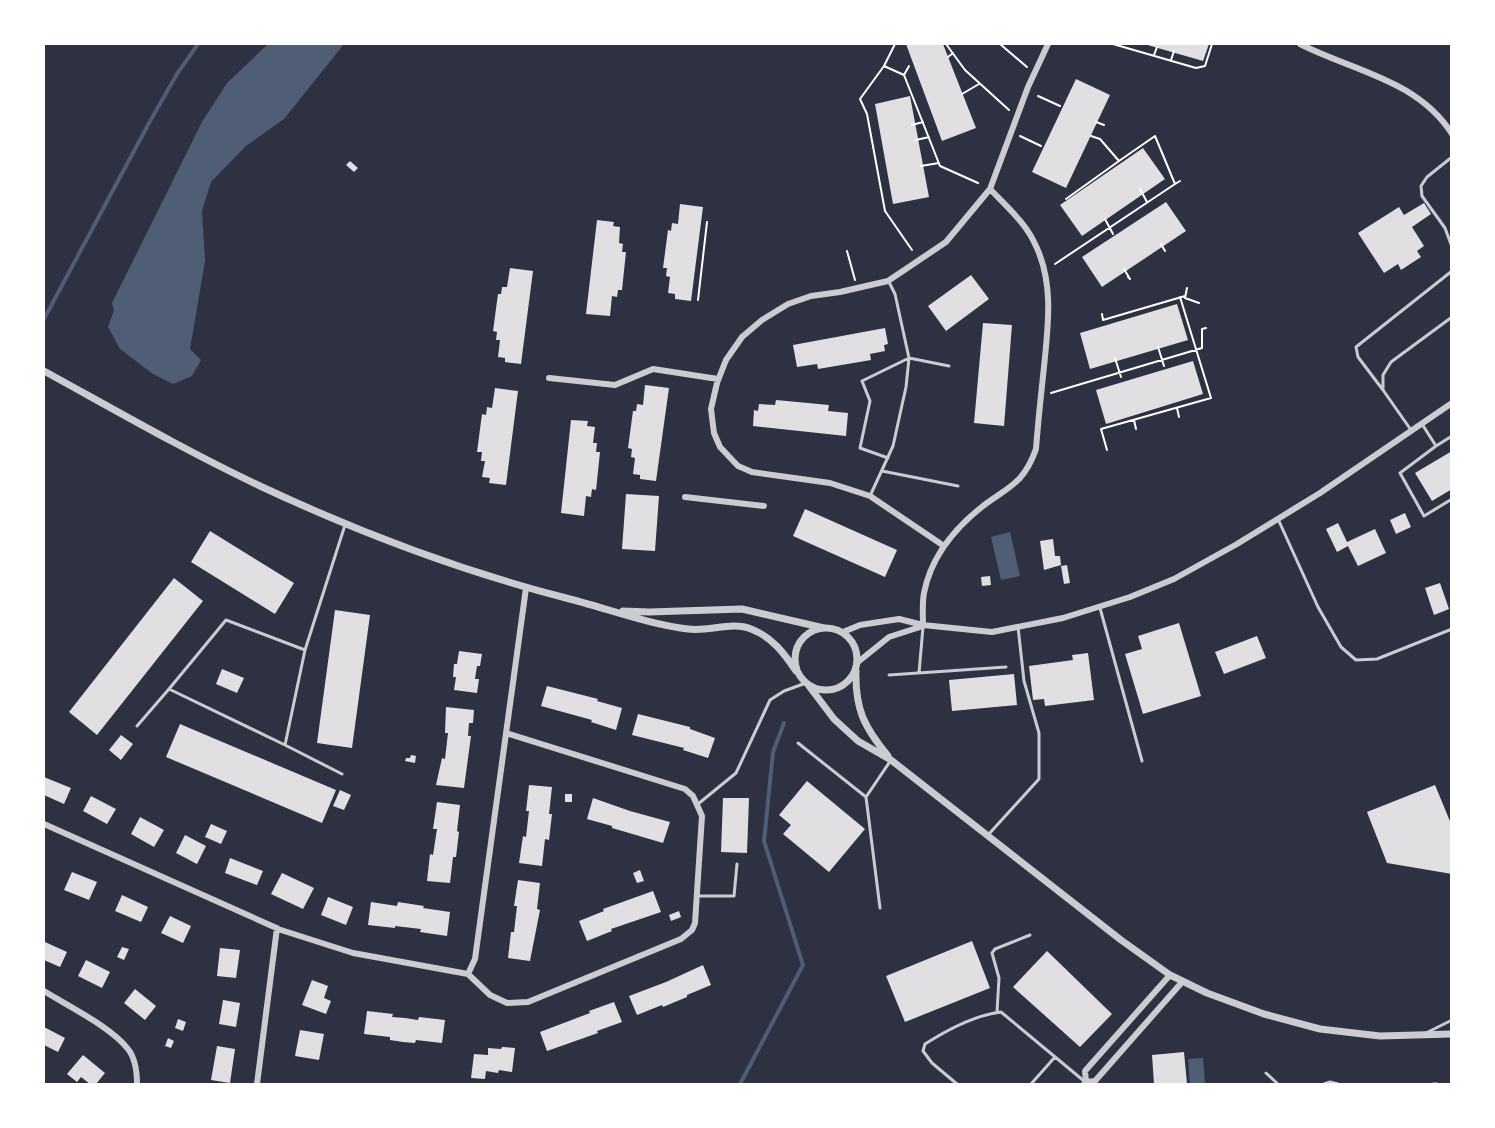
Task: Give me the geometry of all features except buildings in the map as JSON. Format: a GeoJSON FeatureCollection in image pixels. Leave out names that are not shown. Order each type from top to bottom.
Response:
{"type":"FeatureCollection","features":[{"type":"Feature","properties":{"kind":"street"},"geometry":{"type":"LineString","coordinates":[[944,546],[870,495],[830,483],[752,472],[738,465],[720,447],[712,427],[711,409],[726,360],[742,337],[762,320],[788,304],[811,296],[888,281],[946,242],[990,189],[1028,87],[1048,44]]}},
{"type":"Feature","properties":{"kind":"street"},"geometry":{"type":"LineString","coordinates":[[1300,44],[1408,91],[1446,125],[1452,135]]}},
{"type":"Feature","properties":{"kind":"street"},"geometry":{"type":"LineString","coordinates":[[923,626],[923,595],[934,561],[965,522],[1018,482],[1029,467],[1036,449],[1048,323],[1048,289],[1045,270],[1036,245],[1022,222],[990,189]]}},
{"type":"Feature","properties":{"kind":"street"},"geometry":{"type":"LineString","coordinates":[[549,378],[615,385],[653,369],[718,380]]}},
{"type":"Feature","properties":{"kind":"street"},"geometry":{"type":"LineString","coordinates":[[44,371],[210,462],[345,525],[526,588],[664,625],[690,630],[739,626],[761,633],[773,641],[834,719],[858,741],[891,760],[1121,940],[1170,975],[1208,993],[1264,1014],[1320,1029],[1380,1036],[1452,1034]]}},
{"type":"Feature","properties":{"kind":"street"},"geometry":{"type":"LineString","coordinates":[[843,632],[861,625],[899,619],[923,626],[992,632],[1100,608],[1174,579],[1278,519],[1452,403]]}},
{"type":"Feature","properties":{"kind":"street"},"geometry":{"type":"LineString","coordinates":[[685,496],[764,506]]}},
{"type":"Feature","properties":{"kind":"street"},"geometry":{"type":"LineString","coordinates":[[468,974],[475,959],[526,588]]}},
{"type":"Feature","properties":{"kind":"street"},"geometry":{"type":"LineString","coordinates":[[611,610],[649,612],[742,609],[843,632],[855,645],[858,702],[864,722],[891,760]]}},
{"type":"Feature","properties":{"kind":"street"},"geometry":{"type":"LineString","coordinates":[[807,685],[828,691],[837,689],[845,684],[857,665],[889,637],[923,626]]}},
{"type":"Feature","properties":{"kind":"street"},"geometry":{"type":"LineString","coordinates":[[796,671],[795,651],[799,642],[806,635],[824,627]]}},
{"type":"Feature","properties":{"kind":"street"},"geometry":{"type":"LineString","coordinates":[[44,824],[277,928],[353,953],[468,974],[490,995],[507,1003],[528,1002],[686,936],[695,923],[702,816],[693,796],[685,789],[506,733]]}},
{"type":"Feature","properties":{"kind":"street"},"geometry":{"type":"LineString","coordinates":[[257,1084],[277,928]]}},
{"type":"Feature","properties":{"kind":"street"},"geometry":{"type":"LineString","coordinates":[[1170,975],[1085,1071],[1085,1083],[1095,1081],[1183,981]]}},
{"type":"Feature","properties":{"kind":"street"},"geometry":{"type":"LineString","coordinates":[[44,991],[114,1034],[129,1050],[137,1084]]}},
{"type":"Feature","properties":{"kind":"lane"},"geometry":{"type":"LineString","coordinates":[[1452,157],[1427,177],[1421,186],[1422,196],[1445,228],[1452,247]]}},
{"type":"Feature","properties":{"kind":"lane"},"geometry":{"type":"LineString","coordinates":[[1411,430],[1358,357],[1356,347],[1452,271]]}},
{"type":"Feature","properties":{"kind":"lane"},"geometry":{"type":"LineString","coordinates":[[870,495],[888,458],[899,423],[909,358],[895,294],[888,281]]}},
{"type":"Feature","properties":{"kind":"lane"},"geometry":{"type":"LineString","coordinates":[[1383,390],[1383,375],[1390,362],[1452,317]]}},
{"type":"Feature","properties":{"kind":"lane"},"geometry":{"type":"LineString","coordinates":[[888,458],[860,448],[870,401],[862,381],[909,358],[949,366]]}},
{"type":"Feature","properties":{"kind":"lane"},"geometry":{"type":"LineString","coordinates":[[1421,423],[1436,446]]}},
{"type":"Feature","properties":{"kind":"lane"},"geometry":{"type":"LineString","coordinates":[[1452,436],[1400,473],[1424,516],[1452,499]]}},
{"type":"Feature","properties":{"kind":"lane"},"geometry":{"type":"LineString","coordinates":[[882,471],[958,486]]}},
{"type":"Feature","properties":{"kind":"lane"},"geometry":{"type":"LineString","coordinates":[[1278,519],[1318,606],[1335,637],[1341,647],[1356,660],[1377,659],[1452,629]]}},
{"type":"Feature","properties":{"kind":"lane"},"geometry":{"type":"LineString","coordinates":[[285,745],[305,651],[345,525]]}},
{"type":"Feature","properties":{"kind":"lane"},"geometry":{"type":"LineString","coordinates":[[1100,608],[1142,761]]}},
{"type":"Feature","properties":{"kind":"lane"},"geometry":{"type":"LineString","coordinates":[[137,726],[226,620],[305,651]]}},
{"type":"Feature","properties":{"kind":"lane"},"geometry":{"type":"LineString","coordinates":[[919,673],[923,626]]}},
{"type":"Feature","properties":{"kind":"lane"},"geometry":{"type":"LineString","coordinates":[[987,836],[1039,779],[1039,733],[1024,681],[1018,627]]}},
{"type":"Feature","properties":{"kind":"lane"},"geometry":{"type":"LineString","coordinates":[[889,675],[1006,667]]}},
{"type":"Feature","properties":{"kind":"lane"},"geometry":{"type":"LineString","coordinates":[[698,804],[736,773],[771,700],[780,693],[807,685]]}},
{"type":"Feature","properties":{"kind":"lane"},"geometry":{"type":"LineString","coordinates":[[169,689],[342,774]]}},
{"type":"Feature","properties":{"kind":"lane"},"geometry":{"type":"LineString","coordinates":[[798,743],[866,797]]}},
{"type":"Feature","properties":{"kind":"lane"},"geometry":{"type":"LineString","coordinates":[[880,908],[866,797],[891,760]]}},
{"type":"Feature","properties":{"kind":"lane"},"geometry":{"type":"LineString","coordinates":[[698,896],[735,896],[737,864]]}},
{"type":"Feature","properties":{"kind":"lane"},"geometry":{"type":"LineString","coordinates":[[997,1012],[999,978],[992,953],[994,949],[1030,935]]}},
{"type":"Feature","properties":{"kind":"lane"},"geometry":{"type":"LineString","coordinates":[[957,1084],[932,1063],[923,1051],[925,1044],[938,1035],[997,1012],[1001,1012],[1085,1083]]}},
{"type":"Feature","properties":{"kind":"lane"},"geometry":{"type":"LineString","coordinates":[[1420,1036],[1452,1020]]}},
{"type":"Feature","properties":{"kind":"lane"},"geometry":{"type":"LineString","coordinates":[[1031,1084],[1055,1057]]}},
{"type":"Feature","properties":{"kind":"lane"},"geometry":{"type":"LineString","coordinates":[[1266,1073],[1278,1084]]}},
{"type":"Feature","properties":{"kind":"lane"},"geometry":{"type":"LineString","coordinates":[[1324,1084],[1330,1082],[1338,1084]]}},
{"type":"Feature","properties":{"kind":"path"},"geometry":{"type":"LineString","coordinates":[[895,44],[884,66],[860,99],[867,114],[885,210],[912,250]]}},
{"type":"Feature","properties":{"kind":"path"},"geometry":{"type":"LineString","coordinates":[[946,44],[965,70],[1012,111]]}},
{"type":"Feature","properties":{"kind":"path"},"geometry":{"type":"LineString","coordinates":[[1000,44],[1028,68]]}},
{"type":"Feature","properties":{"kind":"path"},"geometry":{"type":"LineString","coordinates":[[1113,44],[1196,68],[1205,66],[1212,44]]}},
{"type":"Feature","properties":{"kind":"path"},"geometry":{"type":"LineString","coordinates":[[1128,48],[1129,44]]}},
{"type":"Feature","properties":{"kind":"path"},"geometry":{"type":"LineString","coordinates":[[1154,55],[1156,47]]}},
{"type":"Feature","properties":{"kind":"path"},"geometry":{"type":"LineString","coordinates":[[1171,60],[1174,51]]}},
{"type":"Feature","properties":{"kind":"path"},"geometry":{"type":"LineString","coordinates":[[948,57],[953,53]]}},
{"type":"Feature","properties":{"kind":"path"},"geometry":{"type":"LineString","coordinates":[[884,66],[904,75],[940,166],[978,183]]}},
{"type":"Feature","properties":{"kind":"path"},"geometry":{"type":"LineString","coordinates":[[904,75],[909,66]]}},
{"type":"Feature","properties":{"kind":"path"},"geometry":{"type":"LineString","coordinates":[[962,94],[979,84]]}},
{"type":"Feature","properties":{"kind":"path"},"geometry":{"type":"LineString","coordinates":[[1038,96],[1060,106]]}},
{"type":"Feature","properties":{"kind":"path"},"geometry":{"type":"LineString","coordinates":[[912,125],[923,122]]}},
{"type":"Feature","properties":{"kind":"path"},"geometry":{"type":"LineString","coordinates":[[1096,123],[1104,125]]}},
{"type":"Feature","properties":{"kind":"path"},"geometry":{"type":"LineString","coordinates":[[916,140],[929,136]]}},
{"type":"Feature","properties":{"kind":"path"},"geometry":{"type":"LineString","coordinates":[[1020,136],[1041,146]]}},
{"type":"Feature","properties":{"kind":"path"},"geometry":{"type":"LineString","coordinates":[[1091,136],[1100,139],[1119,161]]}},
{"type":"Feature","properties":{"kind":"path"},"geometry":{"type":"LineString","coordinates":[[1066,199],[1155,136],[1175,184]]}},
{"type":"Feature","properties":{"kind":"path"},"geometry":{"type":"LineString","coordinates":[[921,166],[939,163]]}},
{"type":"Feature","properties":{"kind":"path"},"geometry":{"type":"LineString","coordinates":[[1055,264],[1180,181]]}},
{"type":"Feature","properties":{"kind":"path"},"geometry":{"type":"LineString","coordinates":[[1140,189],[1147,202]]}},
{"type":"Feature","properties":{"kind":"path"},"geometry":{"type":"LineString","coordinates":[[1137,210],[1140,214]]}},
{"type":"Feature","properties":{"kind":"path"},"geometry":{"type":"LineString","coordinates":[[1105,219],[1113,234]]}},
{"type":"Feature","properties":{"kind":"path"},"geometry":{"type":"LineString","coordinates":[[698,300],[707,222]]}},
{"type":"Feature","properties":{"kind":"path"},"geometry":{"type":"LineString","coordinates":[[1100,235],[1102,239]]}},
{"type":"Feature","properties":{"kind":"path"},"geometry":{"type":"LineString","coordinates":[[1161,244],[1165,251],[1164,249]]}},
{"type":"Feature","properties":{"kind":"path"},"geometry":{"type":"LineString","coordinates":[[847,251],[855,280]]}},
{"type":"Feature","properties":{"kind":"path"},"geometry":{"type":"LineString","coordinates":[[1124,269],[1130,279],[1128,277]]}},
{"type":"Feature","properties":{"kind":"path"},"geometry":{"type":"LineString","coordinates":[[1185,296],[1187,288]]}},
{"type":"Feature","properties":{"kind":"path"},"geometry":{"type":"LineString","coordinates":[[1102,315],[1103,320],[1185,296]]}},
{"type":"Feature","properties":{"kind":"path"},"geometry":{"type":"LineString","coordinates":[[1185,296],[1198,303]]}},
{"type":"Feature","properties":{"kind":"path"},"geometry":{"type":"LineString","coordinates":[[1107,450],[1101,429],[1210,398],[1180,297]]}},
{"type":"Feature","properties":{"kind":"path"},"geometry":{"type":"LineString","coordinates":[[1051,393],[1202,348],[1202,329],[1206,328]]}},
{"type":"Feature","properties":{"kind":"path"},"geometry":{"type":"LineString","coordinates":[[1158,346],[1164,366]]}},
{"type":"Feature","properties":{"kind":"path"},"geometry":{"type":"LineString","coordinates":[[1115,358],[1121,377]]}},
{"type":"Feature","properties":{"kind":"path"},"geometry":{"type":"LineString","coordinates":[[1138,367],[1141,372]]}},
{"type":"Feature","properties":{"kind":"path"},"geometry":{"type":"LineString","coordinates":[[1130,369],[1131,374]]}},
{"type":"Feature","properties":{"kind":"path"},"geometry":{"type":"LineString","coordinates":[[1177,408],[1179,417]]}},
{"type":"Feature","properties":{"kind":"path"},"geometry":{"type":"LineString","coordinates":[[1134,420],[1136,429]]}},
{"type":"Feature","properties":{"kind":"water"},"geometry":{"type":"Polygon","coordinates":[[[268,44],[344,44],[284,119],[246,146],[211,182],[202,211],[205,261],[190,349],[201,360],[192,376],[173,384],[153,374],[120,349],[108,327],[114,310],[112,303],[202,122],[227,83],[268,44]]]}},
{"type":"Feature","properties":{"kind":"water"},"geometry":{"type":"Polygon","coordinates":[[[1010,532],[1020,576],[1001,580],[991,537],[1010,532]]]}},
{"type":"Feature","properties":{"kind":"water"},"geometry":{"type":"Polygon","coordinates":[[[1203,1058],[1205,1084],[1190,1084],[1188,1059],[1203,1058]]]}},
{"type":"Feature","properties":{"kind":"waterway"},"geometry":{"type":"LineString","coordinates":[[44,319],[149,123],[177,74],[198,44]]}},
{"type":"Feature","properties":{"kind":"waterway"},"geometry":{"type":"LineString","coordinates":[[740,1084],[803,965],[764,841],[773,752],[784,723]]}}]}
